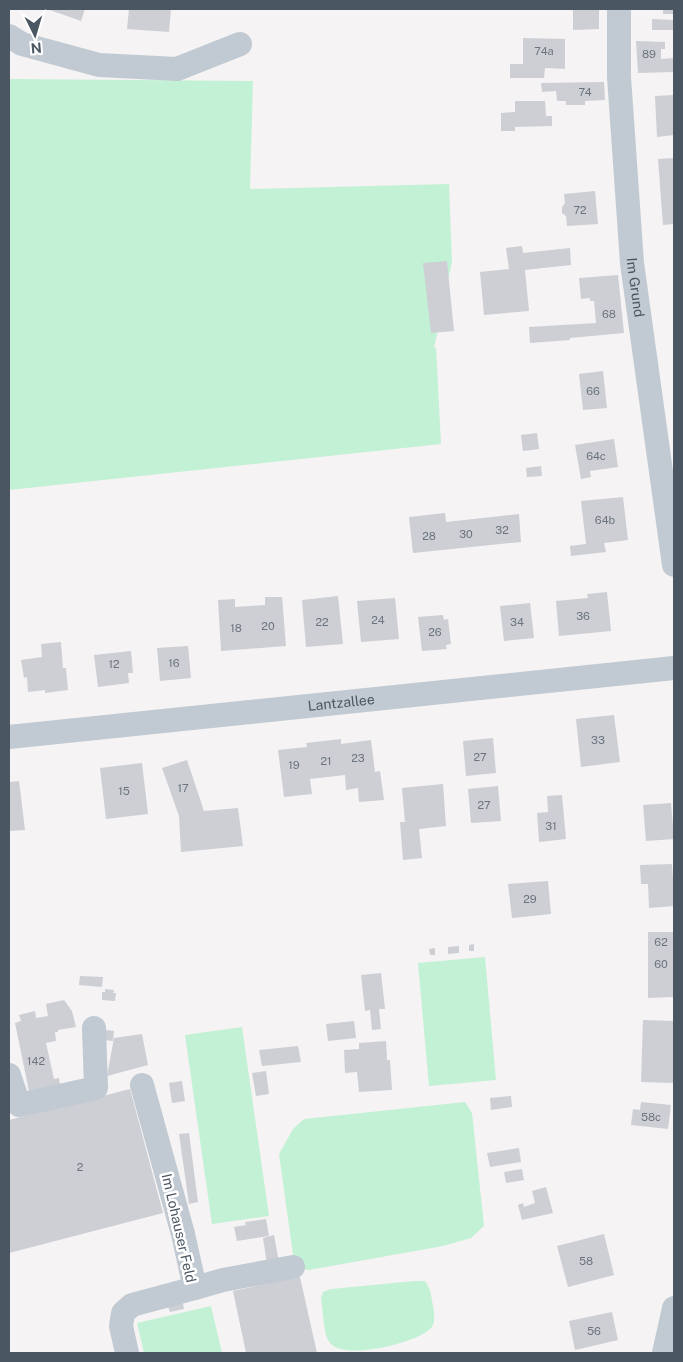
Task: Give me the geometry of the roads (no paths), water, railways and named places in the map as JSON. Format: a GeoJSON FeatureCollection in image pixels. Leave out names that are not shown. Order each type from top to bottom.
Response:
{"type":"FeatureCollection","features":[{"type":"Feature","properties":{"kind":"street","name":"Im Grund"},"geometry":{"type":"LineString","coordinates":[[619,9],[619,77],[632,264],[674,565]]}},
{"type":"Feature","properties":{"kind":"street"},"geometry":{"type":"LineString","coordinates":[[9,36],[22,44],[99,65],[177,69],[240,44]]}},
{"type":"Feature","properties":{"kind":"street","name":"Lantzallee"},"geometry":{"type":"LineString","coordinates":[[9,737],[674,668]]}},
{"type":"Feature","properties":{"kind":"street"},"geometry":{"type":"LineString","coordinates":[[9,1075],[19,1105],[96,1088],[94,1028]]}},
{"type":"Feature","properties":{"kind":"street","name":"Im Lohauser Feld"},"geometry":{"type":"LineString","coordinates":[[127,1353],[121,1326],[122,1313],[132,1305],[195,1288],[183,1234],[142,1084]]}},
{"type":"Feature","properties":{"kind":"street"},"geometry":{"type":"LineString","coordinates":[[195,1288],[223,1280],[293,1267]]}},
{"type":"Feature","properties":{"kind":"street"},"geometry":{"type":"LineString","coordinates":[[664,1353],[674,1308]]}}]}
